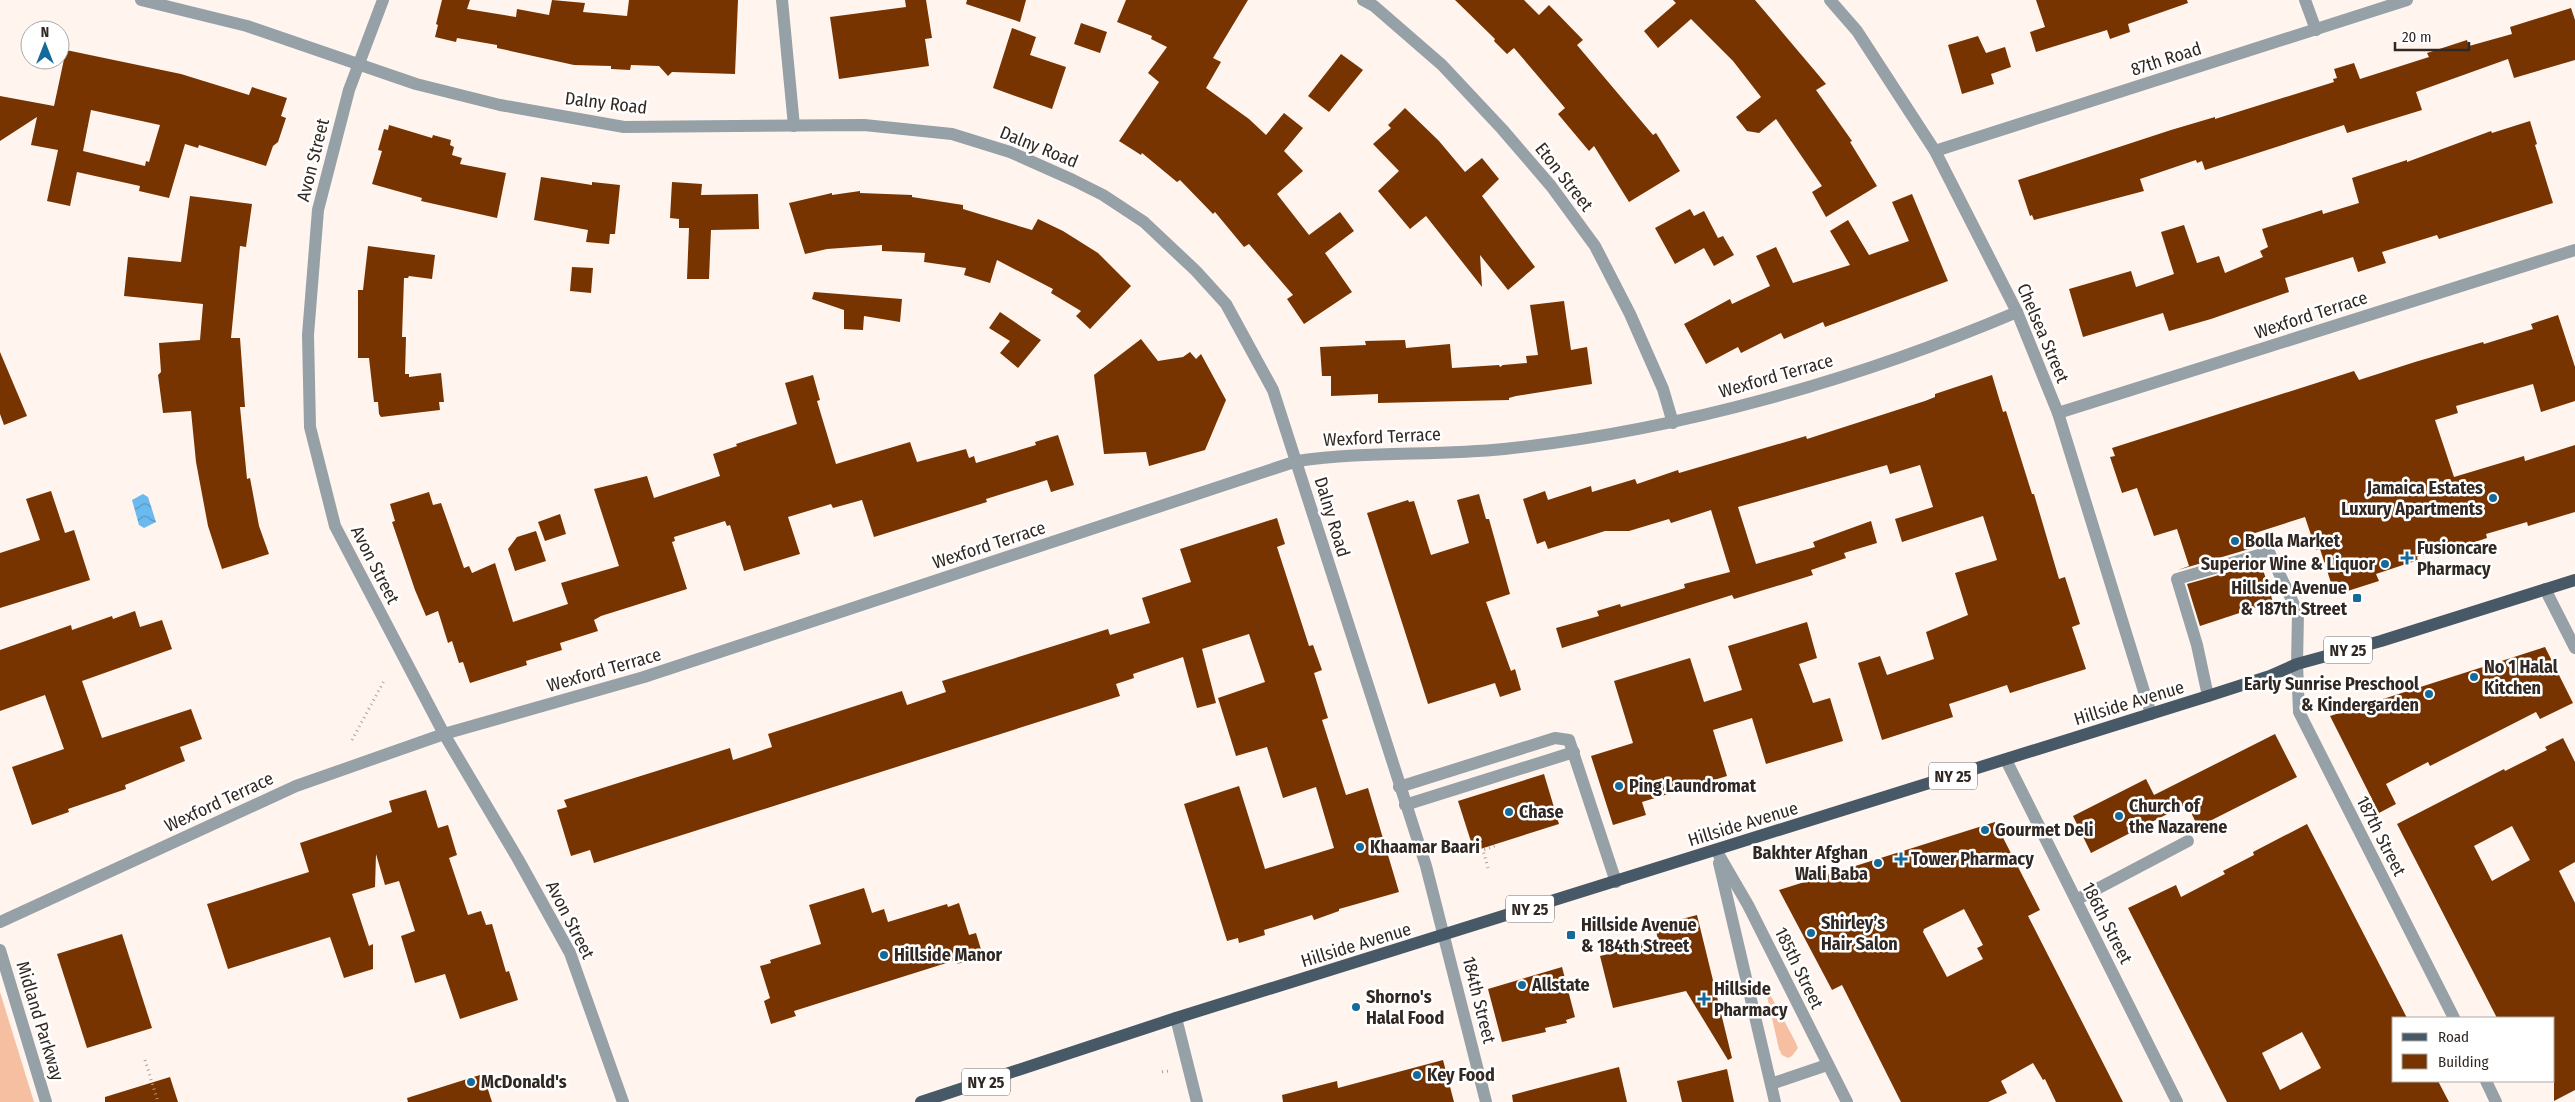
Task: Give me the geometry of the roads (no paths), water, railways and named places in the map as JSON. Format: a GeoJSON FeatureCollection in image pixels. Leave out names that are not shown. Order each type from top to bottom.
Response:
{"type":"FeatureCollection","features":[{"type":"Feature","properties":{"kind":"main road","name":"Hillside Avenue"},"geometry":{"type":"LineString","coordinates":[[921,1102],[1176,1018],[1445,936],[2152,714],[2270,676],[2297,664],[2381,641],[2575,580]]}},
{"type":"Feature","properties":{"kind":"street","name":"Dalny Road"},"geometry":{"type":"LineString","coordinates":[[141,0],[247,26],[416,84],[500,105],[624,127],[864,126],[952,134],[1010,152],[1104,194],[1144,222],[1196,271],[1226,304],[1274,390],[1399,787],[1426,866],[1445,936]]}},
{"type":"Feature","properties":{"kind":"street","name":"Avon Street"},"geometry":{"type":"LineString","coordinates":[[383,0],[349,90],[318,210],[308,335],[310,427],[335,526],[444,734],[518,859],[570,953],[623,1102]]}},
{"type":"Feature","properties":{"kind":"street"},"geometry":{"type":"LineString","coordinates":[[782,0],[794,126]]}},
{"type":"Feature","properties":{"kind":"street","name":"Chelsea Street"},"geometry":{"type":"LineString","coordinates":[[1830,0],[1857,31],[1936,151],[2017,312],[2058,413],[2152,714]]}},
{"type":"Feature","properties":{"kind":"street"},"geometry":{"type":"LineString","coordinates":[[2305,0],[2316,30]]}},
{"type":"Feature","properties":{"kind":"street","name":"87th Road"},"geometry":{"type":"LineString","coordinates":[[1936,151],[2407,0]]}},
{"type":"Feature","properties":{"kind":"street","name":"Eton Street"},"geometry":{"type":"LineString","coordinates":[[1371,2],[1442,65],[1502,129],[1551,186],[1595,246],[1630,314],[1660,380],[1673,423]]}},
{"type":"Feature","properties":{"kind":"street","name":"Wexford Terrace"},"geometry":{"type":"LineString","coordinates":[[2058,413],[2575,250]]}},
{"type":"Feature","properties":{"kind":"street","name":"Wexford Terrace"},"geometry":{"type":"LineString","coordinates":[[0,922],[296,786],[444,734],[644,678],[1297,461],[1337,456],[1503,449],[1673,423],[1794,392],[1978,329],[2017,312]]}},
{"type":"Feature","properties":{"kind":"street","name":"187th Street"},"geometry":{"type":"LineString","coordinates":[[2208,696],[2197,645],[2176,579],[2269,552],[2298,613],[2297,664],[2299,712],[2453,1017]]}},
{"type":"Feature","properties":{"kind":"street"},"geometry":{"type":"LineString","coordinates":[[2545,589],[2575,648]]}},
{"type":"Feature","properties":{"kind":"street"},"geometry":{"type":"LineString","coordinates":[[1399,787],[1555,738],[1569,740],[1616,882]]}},
{"type":"Feature","properties":{"kind":"street"},"geometry":{"type":"LineString","coordinates":[[1405,805],[1574,752]]}},
{"type":"Feature","properties":{"kind":"street","name":"186th Street"},"geometry":{"type":"LineString","coordinates":[[2006,760],[2177,1102]]}},
{"type":"Feature","properties":{"kind":"street"},"geometry":{"type":"LineString","coordinates":[[2076,900],[2188,841]]}},
{"type":"Feature","properties":{"kind":"street"},"geometry":{"type":"LineString","coordinates":[[1716,850],[1775,1102]]}},
{"type":"Feature","properties":{"kind":"street","name":"185th Street"},"geometry":{"type":"LineString","coordinates":[[1716,850],[1748,905],[1847,1102]]}},
{"type":"Feature","properties":{"kind":"street","name":"184th Street"},"geometry":{"type":"LineString","coordinates":[[1445,936],[1486,1102]]}},
{"type":"Feature","properties":{"kind":"street","name":"Midland Parkway"},"geometry":{"type":"LineString","coordinates":[[0,950],[46,1102]]}},
{"type":"Feature","properties":{"kind":"street"},"geometry":{"type":"LineString","coordinates":[[1176,1018],[1197,1102]]}},
{"type":"Feature","properties":{"kind":"street"},"geometry":{"type":"LineString","coordinates":[[1771,1084],[1827,1064]]}},
{"type":"Feature","properties":{"kind":"street"},"geometry":{"type":"LineString","coordinates":[[2486,1082],[2496,1102]]}},
{"type":"Feature","properties":{"kind":"water"},"geometry":{"type":"Polygon","coordinates":[[[143,494],[148,497],[156,522],[144,528],[139,525],[132,500],[143,494]]]}},
{"type":"Feature","properties":{"kind":"place","name":"Jamaica Estates Luxury Apartments"},"geometry":{"type":"Point","coordinates":[2493,498]}},
{"type":"Feature","properties":{"kind":"place","name":"Bolla Market"},"geometry":{"type":"Point","coordinates":[2235,541]}},
{"type":"Feature","properties":{"kind":"place","name":"Fusioncare Pharmacy"},"geometry":{"type":"Point","coordinates":[2407,558]}},
{"type":"Feature","properties":{"kind":"place","name":"Superior Wine & Liquor"},"geometry":{"type":"Point","coordinates":[2385,564]}},
{"type":"Feature","properties":{"kind":"place","name":"Hillside Avenue & 187th Street"},"geometry":{"type":"Point","coordinates":[2357,598]}},
{"type":"Feature","properties":{"kind":"place","name":"No 1 Halal Kitchen"},"geometry":{"type":"Point","coordinates":[2474,677]}},
{"type":"Feature","properties":{"kind":"place","name":"Early Sunrise Preschool & Kindergarden"},"geometry":{"type":"Point","coordinates":[2429,694]}},
{"type":"Feature","properties":{"kind":"place","name":"Ping Laundromat"},"geometry":{"type":"Point","coordinates":[1619,786]}},
{"type":"Feature","properties":{"kind":"place","name":"Chase"},"geometry":{"type":"Point","coordinates":[1509,812]}},
{"type":"Feature","properties":{"kind":"place","name":"Church of the Nazarene"},"geometry":{"type":"Point","coordinates":[2119,816]}},
{"type":"Feature","properties":{"kind":"place","name":"Gourmet Deli"},"geometry":{"type":"Point","coordinates":[1985,830]}},
{"type":"Feature","properties":{"kind":"place","name":"Khaamar Baari"},"geometry":{"type":"Point","coordinates":[1360,847]}},
{"type":"Feature","properties":{"kind":"place","name":"Tower Pharmacy"},"geometry":{"type":"Point","coordinates":[1901,859]}},
{"type":"Feature","properties":{"kind":"place","name":"Bakhter Afghan Wali Baba"},"geometry":{"type":"Point","coordinates":[1878,863]}},
{"type":"Feature","properties":{"kind":"place","name":"Shirley’s Hair Salon"},"geometry":{"type":"Point","coordinates":[1811,933]}},
{"type":"Feature","properties":{"kind":"place","name":"Hillside Avenue & 184th Street"},"geometry":{"type":"Point","coordinates":[1571,935]}},
{"type":"Feature","properties":{"kind":"place","name":"Hillside Manor"},"geometry":{"type":"Point","coordinates":[884,955]}},
{"type":"Feature","properties":{"kind":"place","name":"Allstate"},"geometry":{"type":"Point","coordinates":[1522,985]}},
{"type":"Feature","properties":{"kind":"place","name":"Hillside Pharmacy"},"geometry":{"type":"Point","coordinates":[1704,999]}},
{"type":"Feature","properties":{"kind":"place","name":"Shorno's Halal Food"},"geometry":{"type":"Point","coordinates":[1356,1007]}},
{"type":"Feature","properties":{"kind":"place","name":"Key Food"},"geometry":{"type":"Point","coordinates":[1417,1075]}},
{"type":"Feature","properties":{"kind":"place","name":"McDonald's"},"geometry":{"type":"Point","coordinates":[471,1082]}}]}
